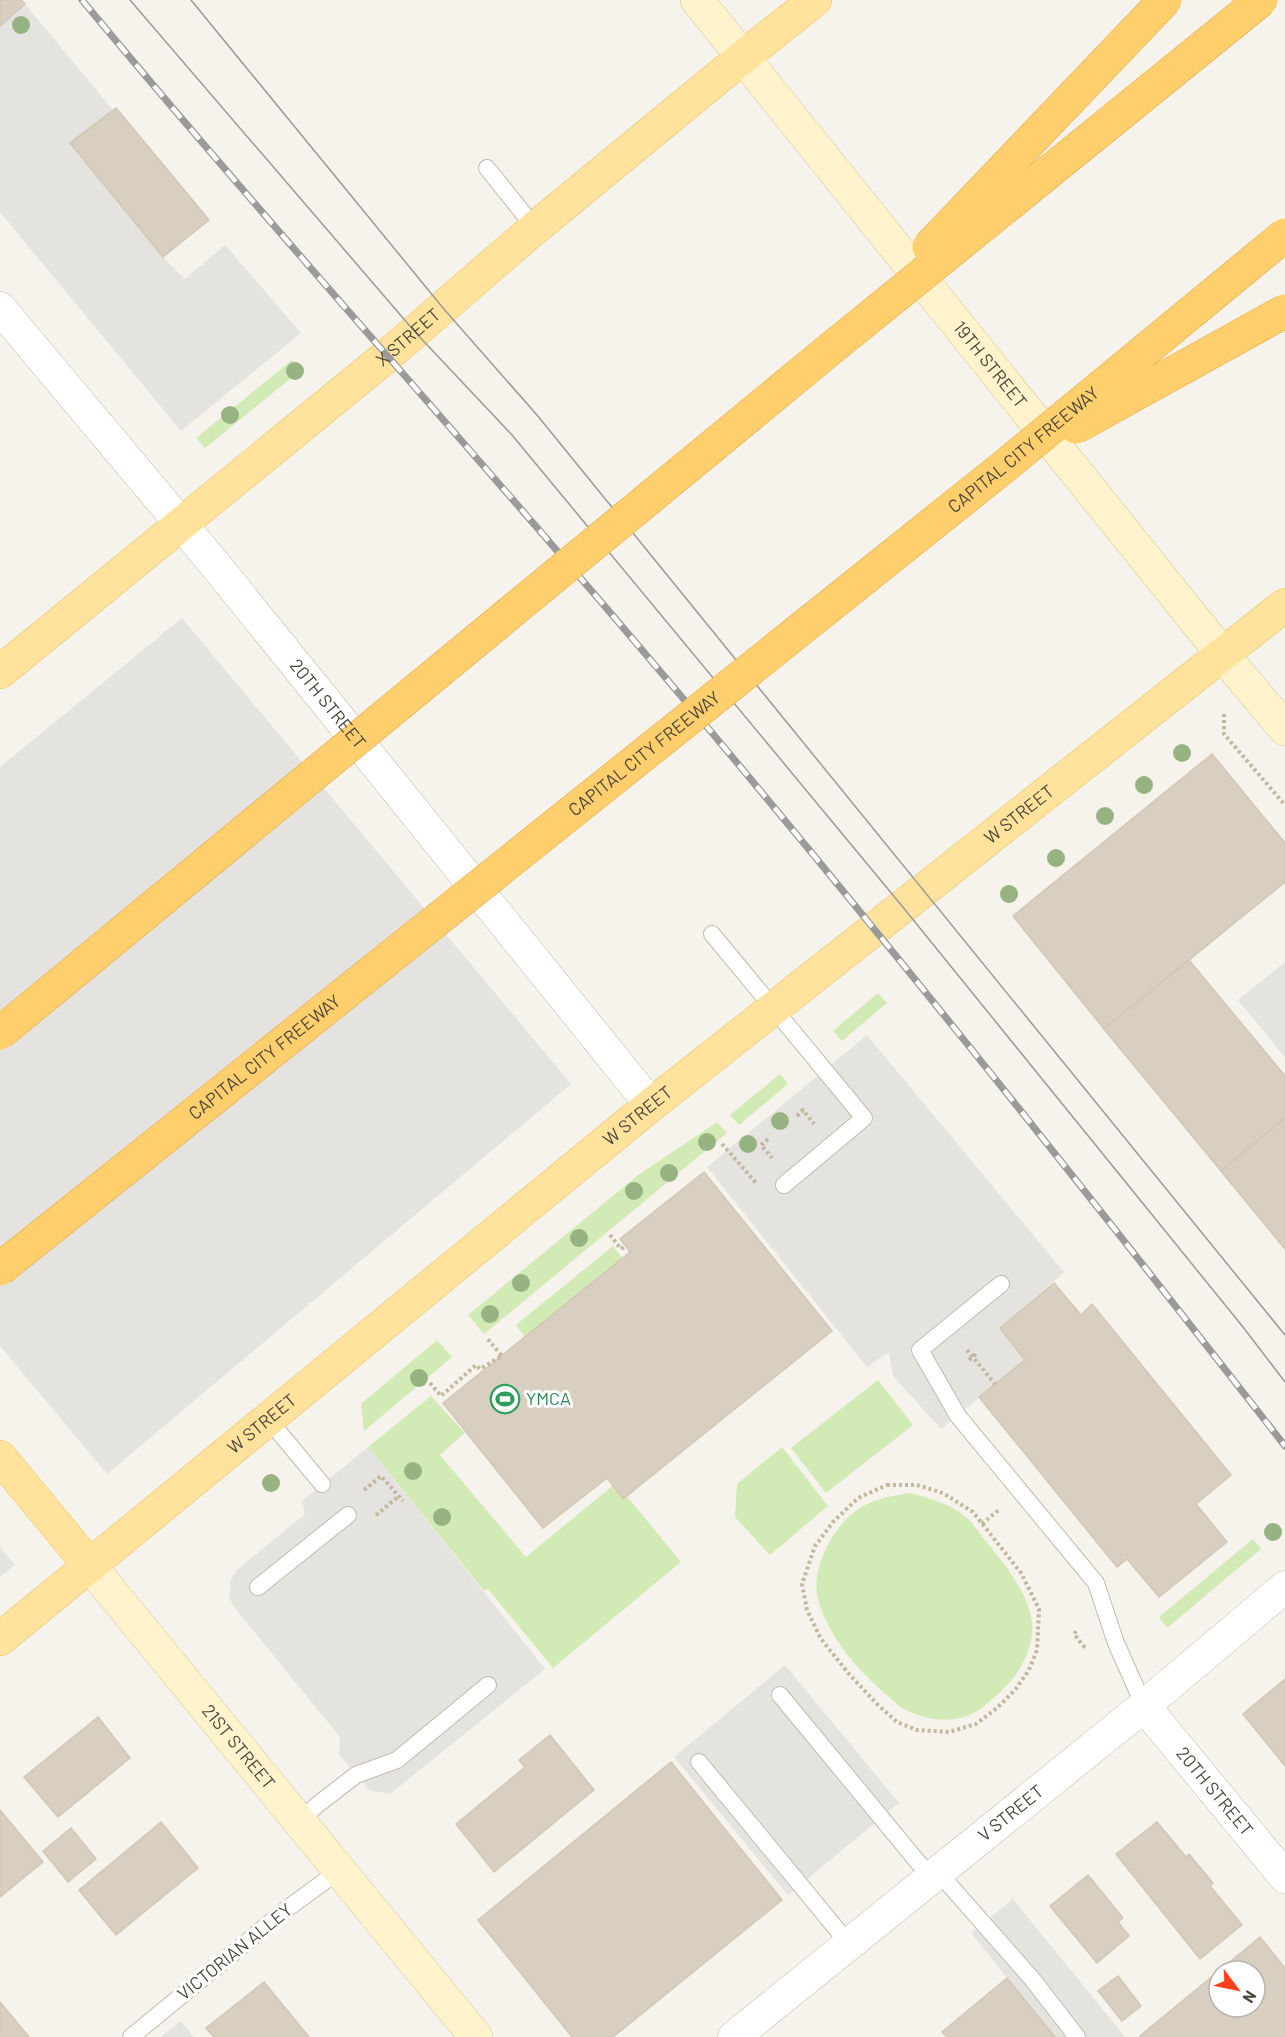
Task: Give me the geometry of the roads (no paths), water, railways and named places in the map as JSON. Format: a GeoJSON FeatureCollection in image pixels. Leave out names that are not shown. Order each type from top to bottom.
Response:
{"type":"FeatureCollection","features":[{"type":"Feature","properties":{"kind":"highway"},"geometry":{"type":"LineString","coordinates":[[834,346],[1165,0]]}},
{"type":"Feature","properties":{"kind":"highway"},"geometry":{"type":"LineString","coordinates":[[0,1033],[834,346],[1261,0]]}},
{"type":"Feature","properties":{"kind":"highway","name":"CAPITAL CITY FREEWAY"},"geometry":{"type":"LineString","coordinates":[[0,1269],[1006,465],[1285,235]]}},
{"type":"Feature","properties":{"kind":"highway"},"geometry":{"type":"LineString","coordinates":[[1006,465],[1285,311]]}},
{"type":"Feature","properties":{"kind":"main road","name":"19TH STREET"},"geometry":{"type":"LineString","coordinates":[[697,0],[1223,655],[1285,729]]}},
{"type":"Feature","properties":{"kind":"main road","name":"X STREET"},"geometry":{"type":"LineString","coordinates":[[0,672],[388,355],[535,228],[815,0]]}},
{"type":"Feature","properties":{"kind":"main road","name":"W STREET"},"geometry":{"type":"LineString","coordinates":[[0,1639],[651,1105],[1285,605]]}},
{"type":"Feature","properties":{"kind":"main road","name":"21ST STREET"},"geometry":{"type":"LineString","coordinates":[[0,1457],[476,2037]]}},
{"type":"Feature","properties":{"kind":"street","name":"20TH STREET"},"geometry":{"type":"LineString","coordinates":[[0,308],[182,524],[651,1105]]}},
{"type":"Feature","properties":{"kind":"street","name":"V STREET"},"geometry":{"type":"LineString","coordinates":[[734,2037],[1144,1706],[1285,1587]]}},
{"type":"Feature","properties":{"kind":"street","name":"20TH STREET"},"geometry":{"type":"LineString","coordinates":[[1144,1706],[1285,1877]]}},
{"type":"Feature","properties":{"kind":"lane"},"geometry":{"type":"LineString","coordinates":[[487,168],[535,228]]}},
{"type":"Feature","properties":{"kind":"lane"},"geometry":{"type":"LineString","coordinates":[[712,934],[864,1119],[784,1185]]}},
{"type":"Feature","properties":{"kind":"lane"},"geometry":{"type":"LineString","coordinates":[[1001,1284],[920,1350],[958,1416],[1096,1582],[1116,1643],[1144,1706]]}},
{"type":"Feature","properties":{"kind":"lane"},"geometry":{"type":"LineString","coordinates":[[268,1419],[322,1484]]}},
{"type":"Feature","properties":{"kind":"lane"},"geometry":{"type":"LineString","coordinates":[[258,1587],[348,1515]]}},
{"type":"Feature","properties":{"kind":"lane"},"geometry":{"type":"LineString","coordinates":[[300,1821],[356,1775],[397,1760],[488,1685]]}},
{"type":"Feature","properties":{"kind":"lane"},"geometry":{"type":"LineString","coordinates":[[780,1695],[935,1875],[1033,1980],[1077,2037]]}},
{"type":"Feature","properties":{"kind":"lane"},"geometry":{"type":"LineString","coordinates":[[699,1762],[849,1944]]}},
{"type":"Feature","properties":{"kind":"lane","name":"VICTORIAN ALLEY"},"geometry":{"type":"LineString","coordinates":[[131,2037],[288,1908],[340,1870]]}},
{"type":"Feature","properties":{"kind":"tram line"},"geometry":{"type":"LineString","coordinates":[[130,0],[415,332],[512,435],[902,906],[1285,1382]]}},
{"type":"Feature","properties":{"kind":"tram line"},"geometry":{"type":"LineString","coordinates":[[191,0],[443,308],[537,415],[1285,1335]]}},
{"type":"Feature","properties":{"kind":"railway"},"geometry":{"type":"LineString","coordinates":[[82,0],[218,161],[563,557],[715,736],[962,1038],[1285,1446]]}},
{"type":"Feature","properties":{"kind":"place","name":"YMCA"},"geometry":{"type":"Point","coordinates":[505,1399]}}]}
